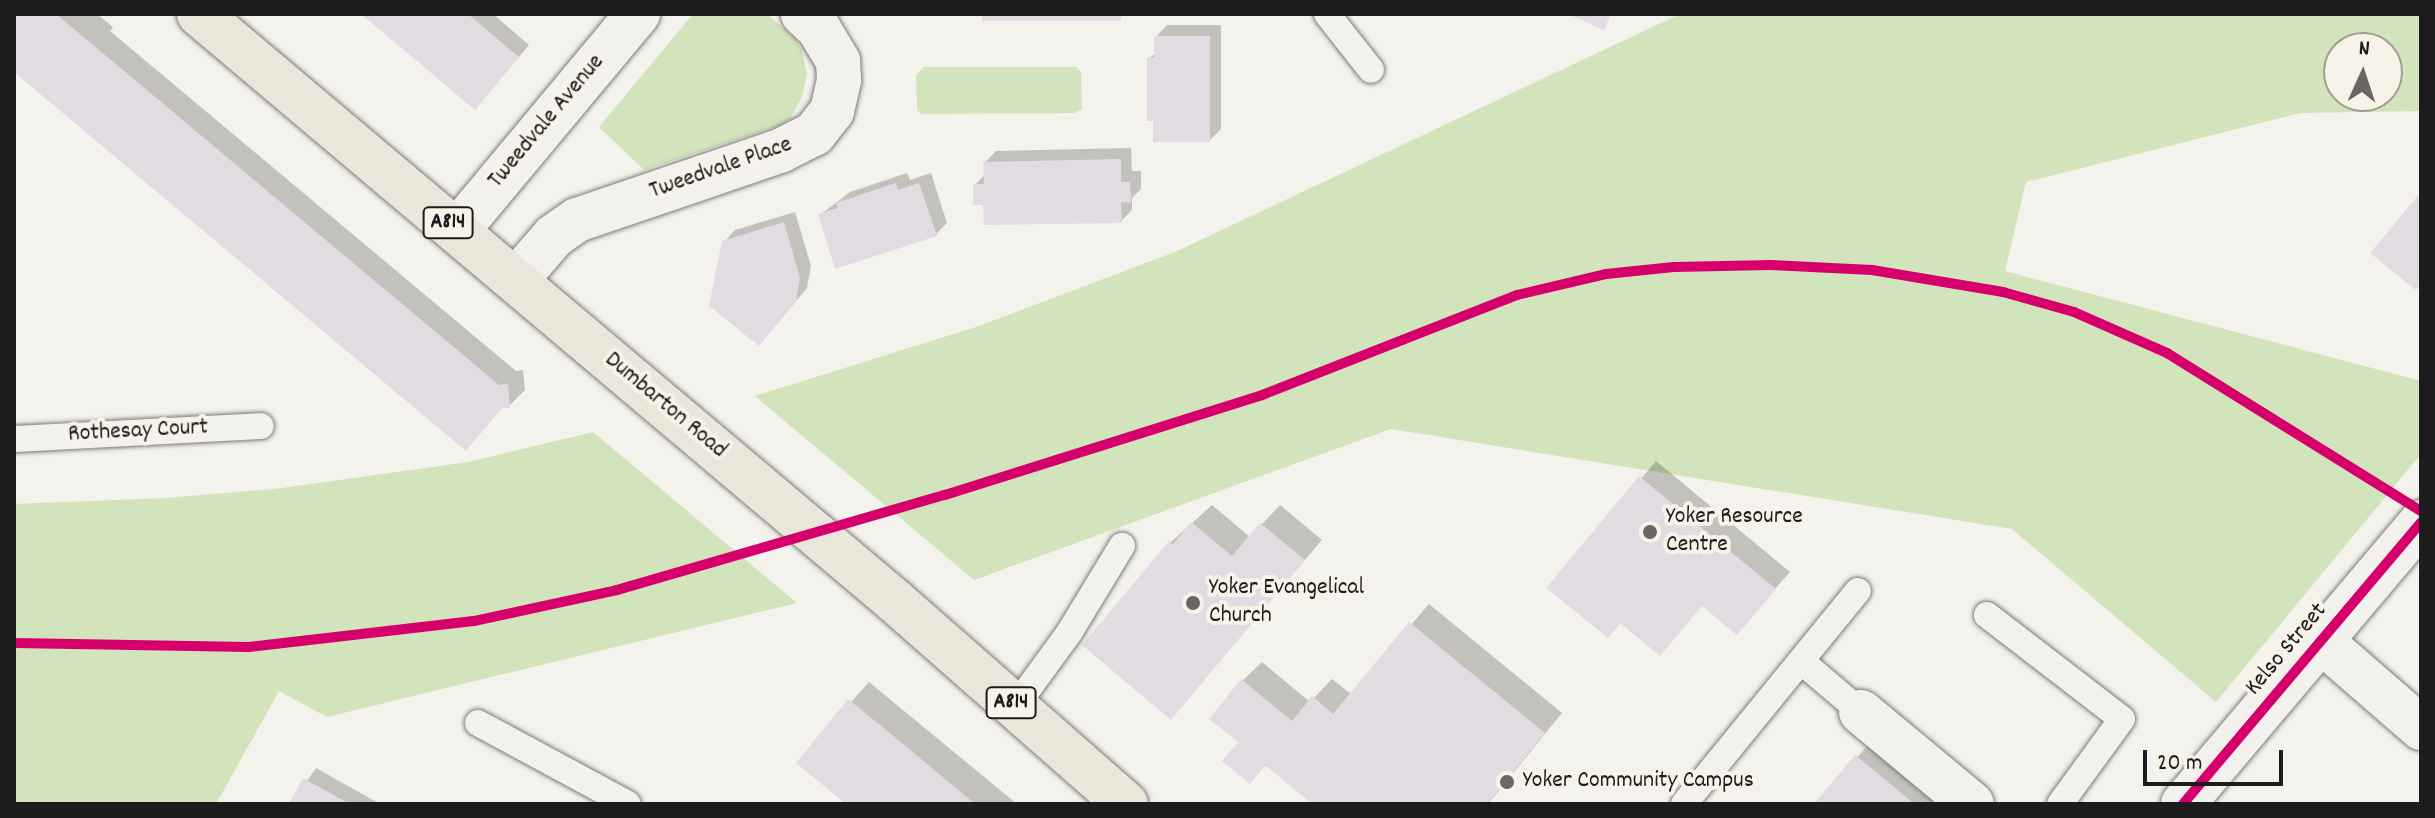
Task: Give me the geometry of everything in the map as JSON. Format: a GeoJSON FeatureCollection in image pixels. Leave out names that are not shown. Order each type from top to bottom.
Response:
{"type":"FeatureCollection","features":[{"type":"Feature","properties":{"kind":"main road","name":"Dumbarton Road"},"geometry":{"type":"LineString","coordinates":[[199,14],[896,602],[1126,804]]}},
{"type":"Feature","properties":{"kind":"street","name":"Tweedvale Place"},"geometry":{"type":"LineString","coordinates":[[516,280],[554,236],[577,220],[780,151],[814,134],[832,111],[839,80],[838,61],[819,29],[803,14]]}},
{"type":"Feature","properties":{"kind":"street","name":"Tweedvale Avenue"},"geometry":{"type":"LineString","coordinates":[[457,231],[632,16]]}},
{"type":"Feature","properties":{"kind":"street","name":"Kelso Street"},"geometry":{"type":"LineString","coordinates":[[2183,804],[2421,522]]}},
{"type":"Feature","properties":{"kind":"street"},"geometry":{"type":"LineString","coordinates":[[2321,641],[2421,728]]}},
{"type":"Feature","properties":{"kind":"street"},"geometry":{"type":"LineString","coordinates":[[1861,712],[1972,804]]}},
{"type":"Feature","properties":{"kind":"lane"},"geometry":{"type":"LineString","coordinates":[[1327,14],[1371,70]]}},
{"type":"Feature","properties":{"kind":"lane","name":"Rothesay Court"},"geometry":{"type":"LineString","coordinates":[[14,439],[261,426]]}},
{"type":"Feature","properties":{"kind":"lane"},"geometry":{"type":"LineString","coordinates":[[1015,707],[1069,633],[1122,546]]}},
{"type":"Feature","properties":{"kind":"lane"},"geometry":{"type":"LineString","coordinates":[[1684,804],[1858,591]]}},
{"type":"Feature","properties":{"kind":"lane"},"geometry":{"type":"LineString","coordinates":[[1987,615],[2122,719],[2060,804]]}},
{"type":"Feature","properties":{"kind":"lane"},"geometry":{"type":"LineString","coordinates":[[1801,661],[1861,712]]}},
{"type":"Feature","properties":{"kind":"lane"},"geometry":{"type":"LineString","coordinates":[[478,723],[628,804]]}},
{"type":"Feature","properties":{"kind":"green space"},"geometry":{"type":"Polygon","coordinates":[[[693,14],[767,14],[795,38],[802,50],[807,74],[802,97],[790,119],[781,125],[644,170],[599,127],[693,14]]]}},
{"type":"Feature","properties":{"kind":"green space"},"geometry":{"type":"Polygon","coordinates":[[[1680,14],[2421,14],[2421,111],[2403,111],[2403,32],[2323,32],[2323,112],[2360,112],[2300,113],[2026,182],[2005,271],[2421,381],[2421,454],[2216,702],[2012,529],[1391,429],[974,580],[755,396],[976,327],[1175,252],[1680,14]]]}},
{"type":"Feature","properties":{"kind":"green space"},"geometry":{"type":"Polygon","coordinates":[[[924,67],[1076,67],[1081,72],[1082,109],[1074,113],[921,114],[917,110],[916,75],[924,67]]]}},
{"type":"Feature","properties":{"kind":"green space"},"geometry":{"type":"Polygon","coordinates":[[[593,432],[797,603],[327,717],[279,691],[216,804],[14,804],[14,504],[166,498],[275,489],[468,462],[593,432]]]}},
{"type":"Feature","properties":{"kind":"building"},"geometry":{"type":"Polygon","coordinates":[[[14,14],[56,14],[499,385],[508,384],[510,408],[502,408],[466,451],[14,72],[14,14]]]}},
{"type":"Feature","properties":{"kind":"building"},"geometry":{"type":"Polygon","coordinates":[[[361,14],[468,14],[519,57],[475,110],[361,14]]]}},
{"type":"Feature","properties":{"kind":"building"},"geometry":{"type":"Polygon","coordinates":[[[982,14],[1121,14],[1121,21],[982,21],[982,14]]]}},
{"type":"Feature","properties":{"kind":"building"},"geometry":{"type":"Polygon","coordinates":[[[1568,14],[1611,14],[1604,30],[1568,14]]]}},
{"type":"Feature","properties":{"kind":"building"},"geometry":{"type":"Polygon","coordinates":[[[1154,36],[1210,36],[1210,142],[1153,142],[1153,121],[1147,121],[1147,58],[1154,57],[1154,36]]]}},
{"type":"Feature","properties":{"kind":"building"},"geometry":{"type":"Polygon","coordinates":[[[1121,159],[1121,182],[1130,182],[1131,203],[1121,202],[1122,223],[984,225],[983,205],[973,205],[973,184],[984,184],[983,162],[1121,159]]]}},
{"type":"Feature","properties":{"kind":"building"},"geometry":{"type":"Polygon","coordinates":[[[896,183],[898,190],[919,183],[937,236],[835,269],[818,214],[838,208],[836,203],[896,183]]]}},
{"type":"Feature","properties":{"kind":"building"},"geometry":{"type":"Polygon","coordinates":[[[2421,192],[2421,285],[2416,290],[2370,253],[2421,192]]]}},
{"type":"Feature","properties":{"kind":"building"},"geometry":{"type":"Polygon","coordinates":[[[784,222],[800,278],[796,301],[759,346],[709,306],[722,241],[784,222]]]}},
{"type":"Feature","properties":{"kind":"building","name":"Yoker Resource Centre"},"geometry":{"type":"Polygon","coordinates":[[[1639,476],[1776,589],[1737,635],[1702,606],[1660,656],[1620,623],[1608,638],[1546,588],[1639,476]]]}},
{"type":"Feature","properties":{"kind":"building","name":"Yoker Evangelical Church"},"geometry":{"type":"Polygon","coordinates":[[[1191,522],[1232,556],[1260,523],[1305,560],[1171,720],[1082,645],[1169,541],[1173,544],[1191,522]]]}},
{"type":"Feature","properties":{"kind":"building"},"geometry":{"type":"Polygon","coordinates":[[[1409,622],[1545,733],[1487,804],[1312,804],[1265,765],[1250,784],[1222,761],[1238,742],[1209,719],[1241,679],[1292,721],[1312,696],[1333,714],[1409,622]]]}},
{"type":"Feature","properties":{"kind":"building"},"geometry":{"type":"Polygon","coordinates":[[[848,699],[975,804],[846,804],[796,763],[848,699]]]}},
{"type":"Feature","properties":{"kind":"building"},"geometry":{"type":"Polygon","coordinates":[[[1855,755],[1904,795],[1914,804],[1814,804],[1855,755]]]}},
{"type":"Feature","properties":{"kind":"building"},"geometry":{"type":"Polygon","coordinates":[[[303,778],[339,798],[350,804],[289,804],[303,778]]]}},
{"type":"Feature","properties":{"kind":"cycle path"},"geometry":{"type":"LineString","coordinates":[[14,643],[249,647],[474,621],[617,590],[945,495],[1262,395],[1517,295],[1606,274],[1674,267],[1771,265],[1872,270],[2003,292],[2074,312],[2167,353],[2421,511]]}},
{"type":"Feature","properties":{"kind":"cycle path"},"geometry":{"type":"LineString","coordinates":[[2183,804],[2421,522]]}},
{"type":"Feature","properties":{"kind":"place","name":"Yoker Resource Centre"},"geometry":{"type":"Point","coordinates":[1650,532]}},
{"type":"Feature","properties":{"kind":"place","name":"Yoker Evangelical Church"},"geometry":{"type":"Point","coordinates":[1193,603]}},
{"type":"Feature","properties":{"kind":"place","name":"Yoker Community Campus"},"geometry":{"type":"Point","coordinates":[1507,782]}}]}
